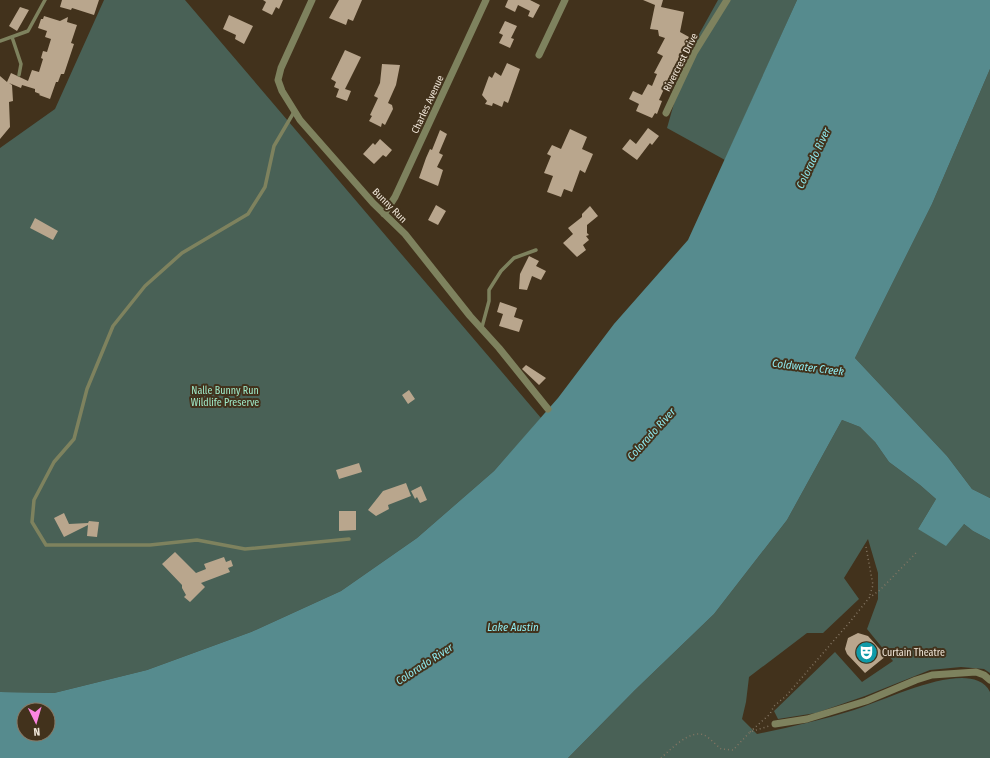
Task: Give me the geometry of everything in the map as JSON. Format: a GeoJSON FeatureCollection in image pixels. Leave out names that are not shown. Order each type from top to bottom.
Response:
{"type":"FeatureCollection","features":[{"type":"Feature","properties":{"kind":"street","name":"Bunny Run"},"geometry":{"type":"LineString","coordinates":[[312,0],[281,68],[278,80],[282,91],[306,126],[384,214],[406,234],[470,316],[482,327],[548,410]]}},
{"type":"Feature","properties":{"kind":"street","name":"Charles Avenue"},"geometry":{"type":"LineString","coordinates":[[384,214],[395,198],[486,0]]}},
{"type":"Feature","properties":{"kind":"street"},"geometry":{"type":"LineString","coordinates":[[539,55],[566,0]]}},
{"type":"Feature","properties":{"kind":"street","name":"Rivercrest Drive"},"geometry":{"type":"LineString","coordinates":[[666,113],[694,53],[727,0]]}},
{"type":"Feature","properties":{"kind":"street"},"geometry":{"type":"LineString","coordinates":[[775,724],[807,719],[866,701],[916,680],[932,675],[976,672],[984,675],[990,680]]}},
{"type":"Feature","properties":{"kind":"lane"},"geometry":{"type":"LineString","coordinates":[[0,41],[28,31],[44,0]]}},
{"type":"Feature","properties":{"kind":"lane"},"geometry":{"type":"LineString","coordinates":[[12,37],[20,64],[19,75]]}},
{"type":"Feature","properties":{"kind":"lane"},"geometry":{"type":"LineString","coordinates":[[295,111],[274,146],[265,187],[248,214],[182,253],[145,286],[113,326],[87,389],[74,439],[54,462],[34,500],[32,522],[46,545],[150,545],[197,540],[245,548],[349,540]]}},
{"type":"Feature","properties":{"kind":"lane"},"geometry":{"type":"LineString","coordinates":[[482,327],[489,301],[489,290],[501,271],[514,258],[536,250]]}},
{"type":"Feature","properties":{"kind":"path"},"geometry":{"type":"LineString","coordinates":[[866,547],[873,586],[869,598]]}},
{"type":"Feature","properties":{"kind":"path"},"geometry":{"type":"LineString","coordinates":[[661,758],[686,737],[699,734],[705,735],[721,750],[733,750],[770,714],[774,706],[786,696],[850,623],[869,598],[880,590],[916,553]]}},
{"type":"Feature","properties":{"kind":"path"},"geometry":{"type":"LineString","coordinates":[[750,732],[775,724]]}},
{"type":"Feature","properties":{"kind":"green space","name":"Nalle Bunny Run Wildlife Preserve"},"geometry":{"type":"Polygon","coordinates":[[[104,0],[185,0],[541,418],[494,471],[417,538],[341,591],[251,632],[147,670],[54,693],[0,692],[0,148],[55,109],[104,0]]]}},
{"type":"Feature","properties":{"kind":"green space"},"geometry":{"type":"Polygon","coordinates":[[[718,0],[797,0],[725,160],[667,128],[688,54],[718,0]]]}},
{"type":"Feature","properties":{"kind":"green space"},"geometry":{"type":"Polygon","coordinates":[[[990,69],[990,498],[972,489],[947,456],[855,358],[932,204],[990,69]]]}},
{"type":"Feature","properties":{"kind":"green space"},"geometry":{"type":"Polygon","coordinates":[[[842,420],[860,427],[875,442],[889,462],[936,499],[918,529],[964,524],[973,531],[990,540],[990,673],[984,669],[961,667],[930,670],[865,696],[816,713],[778,719],[774,711],[835,652],[862,682],[893,661],[867,629],[878,599],[878,573],[868,539],[844,578],[859,599],[823,633],[807,633],[749,677],[742,719],[757,734],[842,714],[922,685],[949,679],[970,679],[982,683],[990,692],[990,758],[568,758],[635,690],[714,614],[787,520],[842,420]]]}},
{"type":"Feature","properties":{"kind":"water","name":"Lake Austin"},"geometry":{"type":"Polygon","coordinates":[[[797,0],[990,0],[990,69],[932,204],[855,358],[947,456],[972,489],[990,498],[990,540],[973,531],[964,524],[946,546],[918,529],[936,499],[889,462],[875,442],[860,427],[842,420],[787,520],[714,614],[635,690],[568,758],[0,758],[0,692],[54,693],[147,670],[251,632],[341,591],[417,538],[494,471],[558,398],[614,324],[688,240],[797,0]]]}},
{"type":"Feature","properties":{"kind":"building"},"geometry":{"type":"Polygon","coordinates":[[[62,0],[99,0],[94,15],[72,8],[71,10],[60,7],[62,0]]]}},
{"type":"Feature","properties":{"kind":"building"},"geometry":{"type":"Polygon","coordinates":[[[263,0],[283,0],[279,9],[276,7],[272,15],[262,10],[266,2],[263,0]]]}},
{"type":"Feature","properties":{"kind":"building"},"geometry":{"type":"Polygon","coordinates":[[[339,0],[362,0],[353,21],[348,19],[346,25],[329,18],[339,0]]]}},
{"type":"Feature","properties":{"kind":"building"},"geometry":{"type":"Polygon","coordinates":[[[508,0],[530,0],[540,5],[533,18],[528,16],[530,11],[518,5],[515,12],[505,7],[508,0]]]}},
{"type":"Feature","properties":{"kind":"building"},"geometry":{"type":"Polygon","coordinates":[[[643,0],[663,0],[661,7],[684,12],[680,32],[689,37],[681,54],[683,56],[679,64],[680,65],[674,78],[672,77],[670,81],[668,80],[659,100],[662,101],[657,114],[655,113],[652,118],[636,111],[639,104],[629,99],[633,91],[642,95],[648,84],[652,86],[657,74],[654,73],[663,56],[657,53],[665,38],[659,36],[658,30],[650,29],[655,5],[643,0]]]}},
{"type":"Feature","properties":{"kind":"building"},"geometry":{"type":"Polygon","coordinates":[[[20,7],[29,10],[17,31],[9,26],[20,7]]]}},
{"type":"Feature","properties":{"kind":"building"},"geometry":{"type":"Polygon","coordinates":[[[229,15],[253,26],[244,44],[235,39],[236,35],[223,29],[229,15]]]}},
{"type":"Feature","properties":{"kind":"building"},"geometry":{"type":"Polygon","coordinates":[[[44,16],[60,21],[68,17],[67,22],[77,25],[71,43],[74,44],[64,74],[61,74],[58,82],[56,82],[50,99],[39,95],[40,94],[35,92],[35,89],[22,85],[21,88],[9,83],[12,85],[13,101],[9,102],[10,127],[0,139],[0,76],[7,82],[11,73],[28,81],[32,70],[39,72],[43,59],[41,58],[43,51],[47,52],[51,39],[45,37],[47,31],[38,28],[41,19],[43,19],[44,16]]]}},
{"type":"Feature","properties":{"kind":"building"},"geometry":{"type":"Polygon","coordinates":[[[505,21],[517,26],[511,38],[514,39],[510,48],[499,43],[503,35],[499,33],[505,21]]]}},
{"type":"Feature","properties":{"kind":"building"},"geometry":{"type":"Polygon","coordinates":[[[345,50],[361,57],[345,89],[351,91],[347,101],[336,97],[339,89],[334,87],[336,82],[331,79],[345,50]]]}},
{"type":"Feature","properties":{"kind":"building"},"geometry":{"type":"Polygon","coordinates":[[[507,63],[520,69],[508,103],[504,101],[502,107],[493,103],[492,106],[485,104],[487,101],[482,95],[489,76],[492,78],[495,72],[501,76],[507,63]]]}},
{"type":"Feature","properties":{"kind":"building"},"geometry":{"type":"Polygon","coordinates":[[[382,64],[400,65],[396,85],[388,103],[392,105],[393,109],[385,125],[382,123],[381,127],[369,121],[372,116],[370,115],[378,98],[374,96],[380,83],[382,64]]]}},
{"type":"Feature","properties":{"kind":"building"},"geometry":{"type":"Polygon","coordinates":[[[648,128],[659,136],[652,145],[650,143],[637,160],[622,149],[630,139],[636,144],[648,128]]]}},
{"type":"Feature","properties":{"kind":"building"},"geometry":{"type":"Polygon","coordinates":[[[570,129],[587,137],[582,149],[593,154],[585,173],[580,170],[572,192],[564,189],[561,197],[547,192],[553,176],[544,173],[551,156],[547,154],[552,145],[561,149],[570,129]]]}},
{"type":"Feature","properties":{"kind":"building"},"geometry":{"type":"Polygon","coordinates":[[[440,130],[447,134],[439,153],[443,155],[437,167],[443,170],[438,186],[419,178],[426,158],[430,149],[432,150],[440,130]]]}},
{"type":"Feature","properties":{"kind":"building"},"geometry":{"type":"Polygon","coordinates":[[[380,139],[392,150],[386,157],[383,155],[374,164],[363,154],[373,143],[375,145],[380,139]]]}},
{"type":"Feature","properties":{"kind":"building"},"geometry":{"type":"Polygon","coordinates":[[[436,205],[446,211],[438,225],[428,220],[436,205]]]}},
{"type":"Feature","properties":{"kind":"building"},"geometry":{"type":"Polygon","coordinates":[[[590,206],[598,216],[587,225],[587,233],[589,235],[586,236],[589,240],[583,245],[586,250],[577,257],[563,243],[573,234],[568,228],[582,217],[582,214],[590,206]]]}},
{"type":"Feature","properties":{"kind":"building"},"geometry":{"type":"Polygon","coordinates":[[[35,218],[58,231],[53,240],[30,228],[35,218]]]}},
{"type":"Feature","properties":{"kind":"building"},"geometry":{"type":"Polygon","coordinates":[[[529,256],[539,261],[536,266],[546,271],[541,280],[532,276],[527,290],[519,289],[520,274],[529,256]]]}},
{"type":"Feature","properties":{"kind":"building"},"geometry":{"type":"Polygon","coordinates":[[[500,302],[517,308],[514,317],[523,320],[519,332],[499,326],[503,314],[497,312],[500,302]]]}},
{"type":"Feature","properties":{"kind":"building"},"geometry":{"type":"Polygon","coordinates":[[[526,365],[546,378],[539,385],[522,369],[526,365]]]}},
{"type":"Feature","properties":{"kind":"building"},"geometry":{"type":"Polygon","coordinates":[[[409,390],[415,399],[408,404],[402,395],[409,390]]]}},
{"type":"Feature","properties":{"kind":"building"},"geometry":{"type":"Polygon","coordinates":[[[359,463],[362,472],[339,479],[336,470],[359,463]]]}},
{"type":"Feature","properties":{"kind":"building"},"geometry":{"type":"Polygon","coordinates":[[[406,483],[411,496],[388,505],[389,509],[376,516],[368,510],[383,491],[406,483]]]}},
{"type":"Feature","properties":{"kind":"building"},"geometry":{"type":"Polygon","coordinates":[[[421,486],[427,500],[420,503],[417,497],[415,499],[411,491],[421,486]]]}},
{"type":"Feature","properties":{"kind":"building"},"geometry":{"type":"Polygon","coordinates":[[[339,511],[356,511],[356,530],[339,531],[339,511]]]}},
{"type":"Feature","properties":{"kind":"building"},"geometry":{"type":"Polygon","coordinates":[[[64,513],[69,524],[88,523],[89,521],[99,522],[97,537],[87,536],[88,525],[64,537],[54,518],[64,513]]]}},
{"type":"Feature","properties":{"kind":"building"},"geometry":{"type":"Polygon","coordinates":[[[175,552],[196,573],[206,569],[204,564],[224,557],[226,562],[231,560],[233,566],[228,568],[230,572],[201,583],[205,587],[190,602],[184,597],[186,595],[182,585],[162,564],[175,552]]]}},
{"type":"Feature","properties":{"kind":"building"},"geometry":{"type":"Polygon","coordinates":[[[858,633],[868,636],[886,656],[865,673],[847,654],[845,649],[848,638],[858,633]]]}},
{"type":"Feature","properties":{"kind":"place","name":"Curtain Theatre"},"geometry":{"type":"Point","coordinates":[866,652]}},
{"type":"Feature","properties":{"kind":"water label","name":"Colorado River"},"geometry":{"type":"Point","coordinates":[813,158]}},
{"type":"Feature","properties":{"kind":"water label","name":"Coldwater Creek"},"geometry":{"type":"Point","coordinates":[808,367]}},
{"type":"Feature","properties":{"kind":"water label","name":"Colorado River"},"geometry":{"type":"Point","coordinates":[651,434]}},
{"type":"Feature","properties":{"kind":"water label","name":"Colorado River"},"geometry":{"type":"Point","coordinates":[424,664]}}]}
